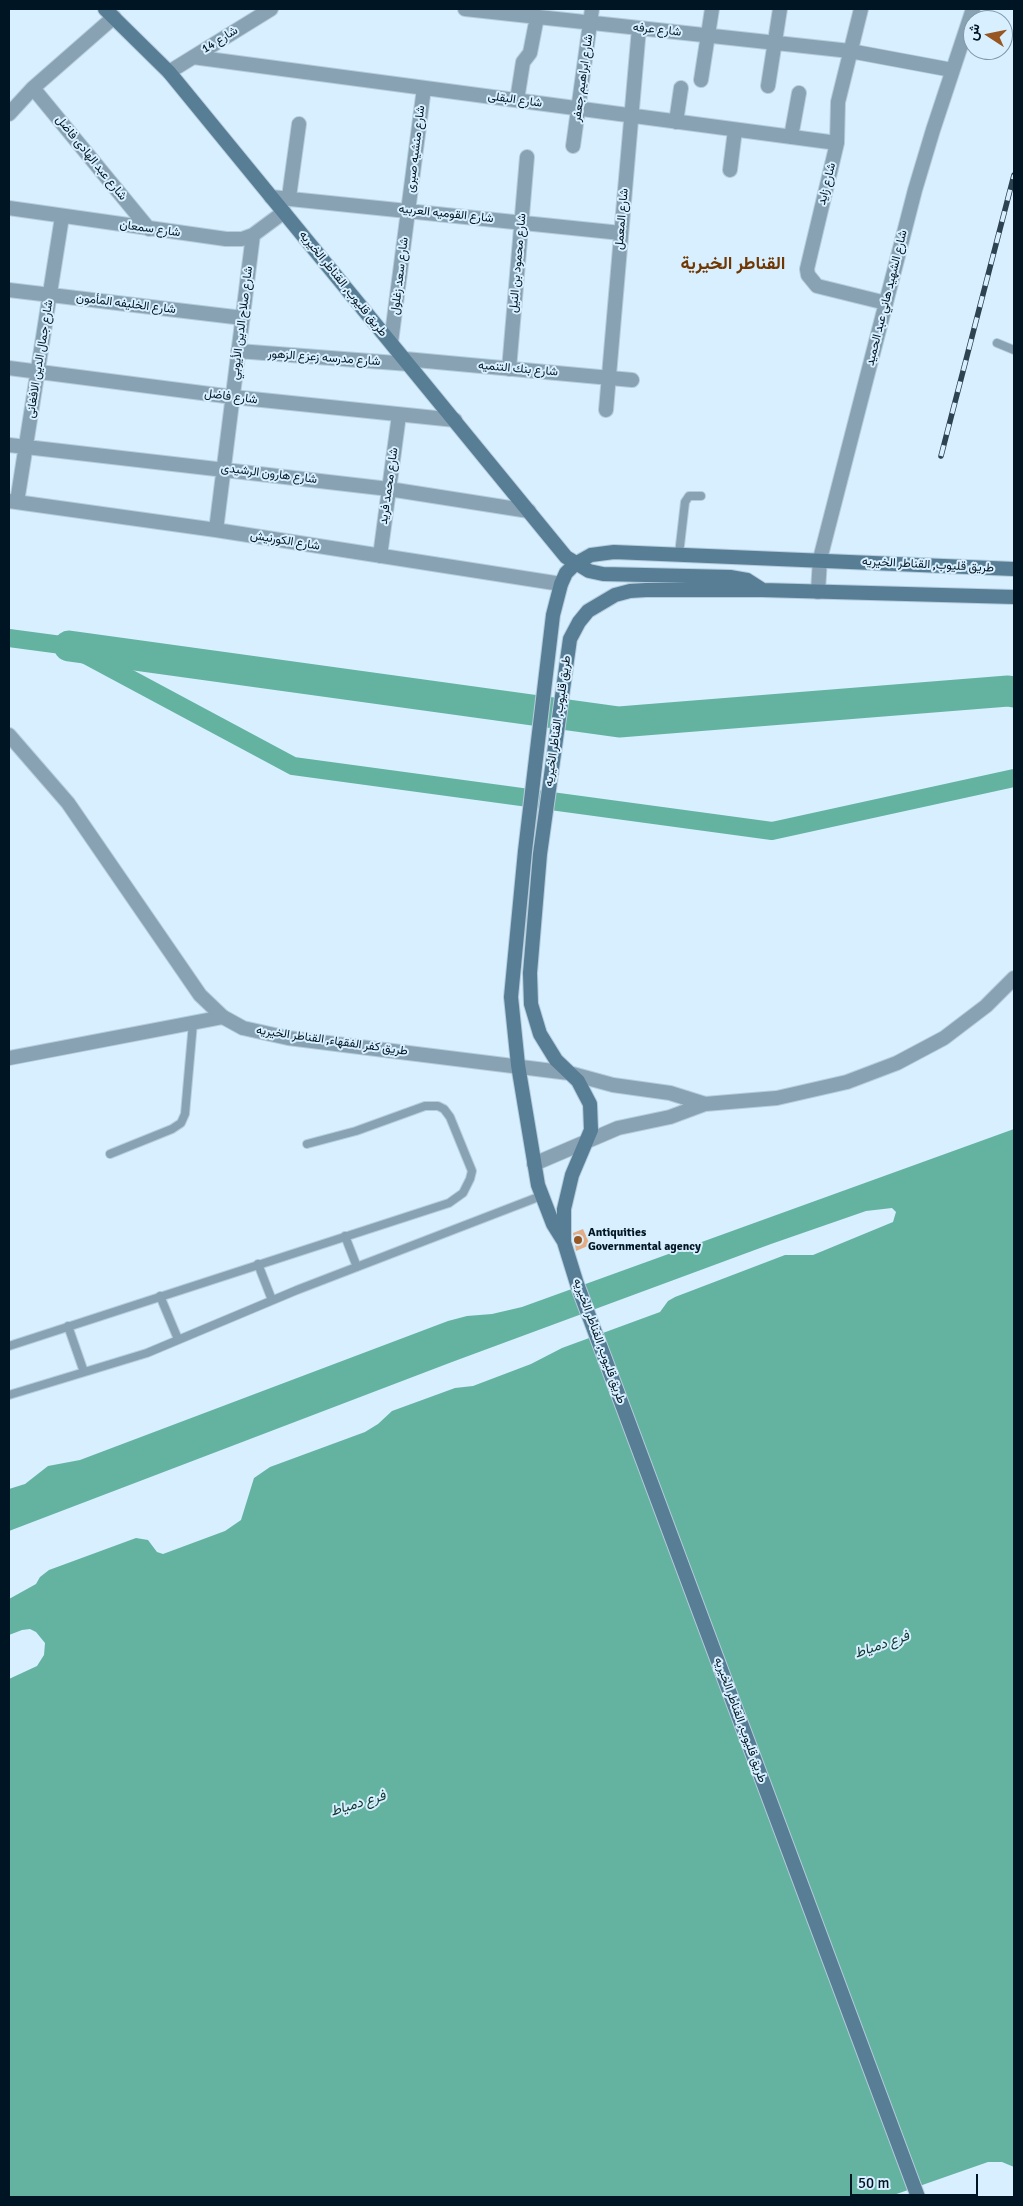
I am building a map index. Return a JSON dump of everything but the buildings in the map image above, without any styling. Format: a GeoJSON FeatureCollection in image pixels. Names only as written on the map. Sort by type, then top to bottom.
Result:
{"type":"FeatureCollection","features":[{"type":"Feature","properties":{"kind":"main road","name":"طريق قليوب, القناطر الخيريه"},"geometry":{"type":"LineString","coordinates":[[109,13],[169,72],[566,557],[575,564]]}},
{"type":"Feature","properties":{"kind":"main road","name":"طريق قليوب, القناطر الخيريه"},"geometry":{"type":"LineString","coordinates":[[918,2197],[577,1284],[564,1242],[541,1196],[518,1065],[513,1026],[512,983],[525,851],[553,615],[561,584],[566,573],[575,564],[591,555],[603,552],[820,559],[1014,569]]}},
{"type":"Feature","properties":{"kind":"main road"},"geometry":{"type":"LineString","coordinates":[[575,564],[589,571],[603,574],[739,578],[755,584],[762,590]]}},
{"type":"Feature","properties":{"kind":"main road","name":"طريق قليوب, القناطر الخيريه"},"geometry":{"type":"LineString","coordinates":[[564,1242],[563,1226],[567,1192],[586,1142],[591,1123],[590,1104],[578,1081],[568,1073],[547,1048],[531,1004],[530,973],[540,854],[570,639],[579,622],[588,611],[615,595],[630,591],[762,590],[1014,597]]}},
{"type":"Feature","properties":{"kind":"street","name":"شارع 14"},"geometry":{"type":"LineString","coordinates":[[169,72],[271,9]]}},
{"type":"Feature","properties":{"kind":"street","name":"شارع عرفه"},"geometry":{"type":"LineString","coordinates":[[471,9],[591,16],[639,28],[850,51],[952,70]]}},
{"type":"Feature","properties":{"kind":"street"},"geometry":{"type":"LineString","coordinates":[[701,80],[712,9]]}},
{"type":"Feature","properties":{"kind":"street"},"geometry":{"type":"LineString","coordinates":[[768,86],[780,9]]}},
{"type":"Feature","properties":{"kind":"street","name":"شارع زايد"},"geometry":{"type":"LineString","coordinates":[[861,9],[838,102],[837,144],[808,262],[808,275],[812,282],[823,289],[886,303]]}},
{"type":"Feature","properties":{"kind":"street","name":"شارع الشهيد هاني عبد الحميد"},"geometry":{"type":"LineString","coordinates":[[818,592],[820,559],[915,190],[973,9]]}},
{"type":"Feature","properties":{"kind":"street"},"geometry":{"type":"LineString","coordinates":[[9,114],[109,13]]}},
{"type":"Feature","properties":{"kind":"street"},"geometry":{"type":"LineString","coordinates":[[517,100],[522,62],[530,53],[543,14]]}},
{"type":"Feature","properties":{"kind":"street","name":"شارع ابراهيم جعفر"},"geometry":{"type":"LineString","coordinates":[[573,146],[591,16]]}},
{"type":"Feature","properties":{"kind":"street","name":"شارع المعمل"},"geometry":{"type":"LineString","coordinates":[[606,410],[639,28]]}},
{"type":"Feature","properties":{"kind":"street","name":"شارع البقلى"},"geometry":{"type":"LineString","coordinates":[[193,57],[837,144]]}},
{"type":"Feature","properties":{"kind":"street","name":"شارع عبد الهادى فاضل"},"geometry":{"type":"LineString","coordinates":[[33,88],[149,229]]}},
{"type":"Feature","properties":{"kind":"street","name":"شارع منشيه صبرى"},"geometry":{"type":"LineString","coordinates":[[408,210],[424,88]]}},
{"type":"Feature","properties":{"kind":"street"},"geometry":{"type":"LineString","coordinates":[[676,122],[681,88]]}},
{"type":"Feature","properties":{"kind":"street"},"geometry":{"type":"LineString","coordinates":[[791,137],[799,94]]}},
{"type":"Feature","properties":{"kind":"street"},"geometry":{"type":"LineString","coordinates":[[289,197],[299,124]]}},
{"type":"Feature","properties":{"kind":"street"},"geometry":{"type":"LineString","coordinates":[[730,170],[735,130]]}},
{"type":"Feature","properties":{"kind":"street","name":"شارع محمود بن النيل"},"geometry":{"type":"LineString","coordinates":[[509,369],[527,157]]}},
{"type":"Feature","properties":{"kind":"street","name":"شارع القوميه العربيه"},"geometry":{"type":"LineString","coordinates":[[271,196],[621,233]]}},
{"type":"Feature","properties":{"kind":"street","name":"شارع سمعان"},"geometry":{"type":"LineString","coordinates":[[9,208],[226,239],[242,239],[253,235],[284,212]]}},
{"type":"Feature","properties":{"kind":"street","name":"شارع سعد زغلول"},"geometry":{"type":"LineString","coordinates":[[391,342],[408,210]]}},
{"type":"Feature","properties":{"kind":"street","name":"شارع جمال الدين الافغانى"},"geometry":{"type":"LineString","coordinates":[[13,501],[26,447],[62,217]]}},
{"type":"Feature","properties":{"kind":"street","name":"شارع صلاح الدين الأيوبي"},"geometry":{"type":"LineString","coordinates":[[216,530],[253,235]]}},
{"type":"Feature","properties":{"kind":"street","name":"شارع الخليفه المأمون"},"geometry":{"type":"LineString","coordinates":[[9,290],[243,318]]}},
{"type":"Feature","properties":{"kind":"street","name":"شارع مدرسه زعزع الزهور"},"geometry":{"type":"LineString","coordinates":[[238,351],[407,361]]}},
{"type":"Feature","properties":{"kind":"street","name":"شارع بنك التنميه"},"geometry":{"type":"LineString","coordinates":[[407,361],[632,380]]}},
{"type":"Feature","properties":{"kind":"street","name":"شارع فاضل"},"geometry":{"type":"LineString","coordinates":[[9,368],[233,397],[455,420]]}},
{"type":"Feature","properties":{"kind":"street","name":"شارع محمد فريد"},"geometry":{"type":"LineString","coordinates":[[380,556],[398,415]]}},
{"type":"Feature","properties":{"kind":"street","name":"شارع هارون الرشيدى"},"geometry":{"type":"LineString","coordinates":[[9,445],[389,489],[529,511]]}},
{"type":"Feature","properties":{"kind":"street","name":"شارع الكورنيش"},"geometry":{"type":"LineString","coordinates":[[13,501],[216,530],[561,584]]}},
{"type":"Feature","properties":{"kind":"street","name":"طريق كفر الفقهاء, القناطر الخيريه"},"geometry":{"type":"LineString","coordinates":[[9,735],[68,803],[200,995],[224,1017],[243,1028],[265,1034],[518,1065],[568,1073],[613,1085],[670,1093],[704,1104]]}},
{"type":"Feature","properties":{"kind":"street","name":"طريق كفر الفقهاء, القناطر الخيريه"},"geometry":{"type":"LineString","coordinates":[[534,1164],[618,1128],[670,1117],[704,1104],[777,1098],[847,1082],[897,1064],[944,1038],[986,1006],[1014,978]]}},
{"type":"Feature","properties":{"kind":"street"},"geometry":{"type":"LineString","coordinates":[[9,1058],[224,1017]]}},
{"type":"Feature","properties":{"kind":"lane"},"geometry":{"type":"LineString","coordinates":[[997,343],[1014,350]]}},
{"type":"Feature","properties":{"kind":"lane"},"geometry":{"type":"LineString","coordinates":[[680,554],[685,502],[689,496],[701,496]]}},
{"type":"Feature","properties":{"kind":"lane"},"geometry":{"type":"LineString","coordinates":[[110,1154],[172,1129],[181,1123],[185,1114],[193,1023]]}},
{"type":"Feature","properties":{"kind":"lane"},"geometry":{"type":"LineString","coordinates":[[9,1346],[457,1198],[463,1193],[472,1171],[448,1113],[438,1106],[432,1105],[356,1131],[307,1144]]}},
{"type":"Feature","properties":{"kind":"lane"},"geometry":{"type":"LineString","coordinates":[[9,1395],[147,1352],[272,1300],[541,1196]]}},
{"type":"Feature","properties":{"kind":"lane"},"geometry":{"type":"LineString","coordinates":[[345,1236],[356,1267]]}},
{"type":"Feature","properties":{"kind":"lane"},"geometry":{"type":"LineString","coordinates":[[258,1264],[272,1300]]}},
{"type":"Feature","properties":{"kind":"lane"},"geometry":{"type":"LineString","coordinates":[[160,1296],[178,1339]]}},
{"type":"Feature","properties":{"kind":"lane"},"geometry":{"type":"LineString","coordinates":[[68,1326],[84,1372]]}},
{"type":"Feature","properties":{"kind":"water","name":"فرع دمياط"},"geometry":{"type":"Polygon","coordinates":[[[1014,1129],[1014,2167],[1002,2162],[988,2162],[888,2197],[9,2197],[9,1679],[37,1666],[44,1655],[45,1643],[36,1632],[30,1629],[9,1635],[9,1599],[36,1584],[40,1577],[49,1570],[136,1538],[148,1540],[157,1552],[163,1554],[225,1531],[241,1520],[254,1478],[270,1467],[365,1432],[378,1424],[392,1411],[455,1388],[473,1386],[531,1364],[562,1348],[660,1312],[668,1301],[675,1297],[785,1255],[813,1255],[893,1222],[896,1212],[892,1208],[866,1211],[771,1244],[452,1362],[9,1531],[9,1489],[25,1484],[48,1466],[80,1460],[448,1321],[522,1307],[1014,1129]]]}},
{"type":"Feature","properties":{"kind":"waterway"},"geometry":{"type":"LineString","coordinates":[[9,638],[69,646],[293,766],[772,831],[1014,778]]}},
{"type":"Feature","properties":{"kind":"waterway"},"geometry":{"type":"LineString","coordinates":[[69,646],[619,722],[1014,692]]}},
{"type":"Feature","properties":{"kind":"railway"},"geometry":{"type":"LineString","coordinates":[[941,456],[1014,175]]}},
{"type":"Feature","properties":{"kind":"place","name":"Antiquities Governmental agency"},"geometry":{"type":"Point","coordinates":[578,1240]}},
{"type":"Feature","properties":{"kind":"district","name":"القناطر الخيرية"},"geometry":{"type":"Point","coordinates":[733,264]}}]}
